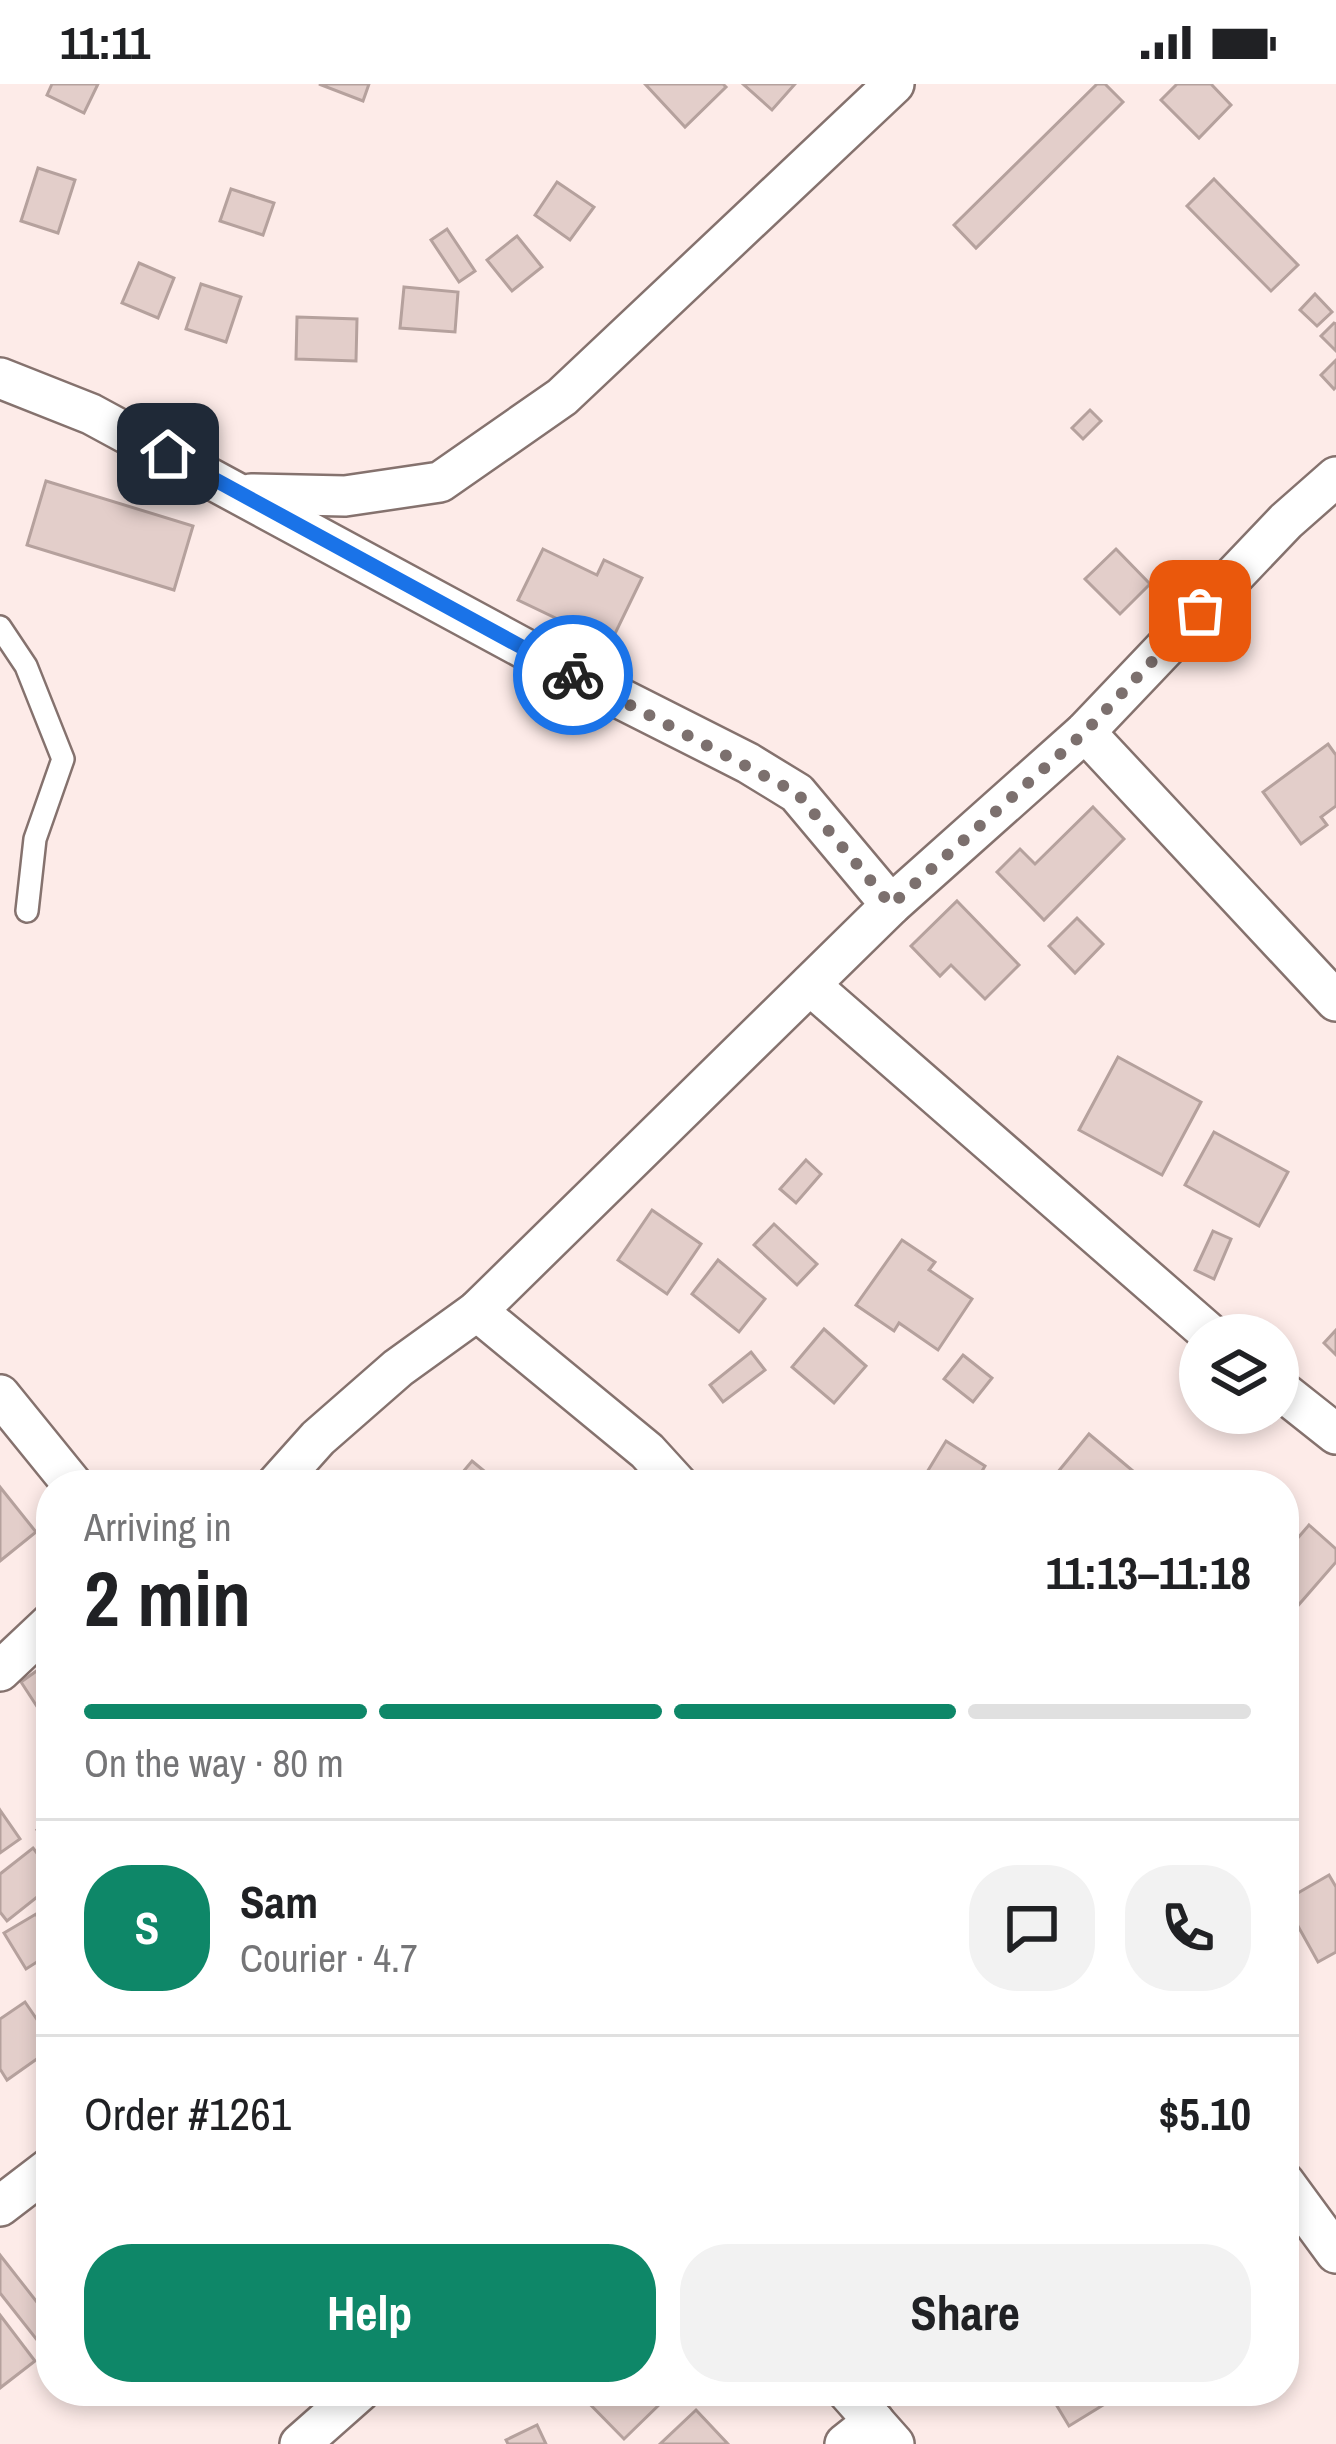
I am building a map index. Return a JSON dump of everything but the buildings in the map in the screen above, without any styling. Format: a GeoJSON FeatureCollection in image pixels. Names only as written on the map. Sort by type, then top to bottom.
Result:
{"type":"FeatureCollection","features":[{"type":"Feature","properties":{"kind":"street"},"geometry":{"type":"LineString","coordinates":[[246,494],[345,496],[440,482],[562,397],[894,84]]}},
{"type":"Feature","properties":{"kind":"street"},"geometry":{"type":"LineString","coordinates":[[0,378],[91,414],[246,494],[797,793],[891,905]]}},
{"type":"Feature","properties":{"kind":"street"},"geometry":{"type":"LineString","coordinates":[[292,1470],[398,1368],[476,1311],[891,905],[1085,732],[1286,521],[1336,477]]}},
{"type":"Feature","properties":{"kind":"street"},"geometry":{"type":"LineString","coordinates":[[1085,732],[1336,1001]]}},
{"type":"Feature","properties":{"kind":"street"},"geometry":{"type":"LineString","coordinates":[[810,985],[1187,1314]]}},
{"type":"Feature","properties":{"kind":"street"},"geometry":{"type":"LineString","coordinates":[[476,1311],[664,1470]]}},
{"type":"Feature","properties":{"kind":"street"},"geometry":{"type":"LineString","coordinates":[[0,1395],[61,1470]]}},
{"type":"Feature","properties":{"kind":"street"},"geometry":{"type":"LineString","coordinates":[[1299,1405],[1336,1435]]}},
{"type":"Feature","properties":{"kind":"street"},"geometry":{"type":"LineString","coordinates":[[0,1671],[36,1638]]}},
{"type":"Feature","properties":{"kind":"street"},"geometry":{"type":"LineString","coordinates":[[0,2206],[36,2179]]}},
{"type":"Feature","properties":{"kind":"street"},"geometry":{"type":"LineString","coordinates":[[1299,2203],[1336,2254]]}},
{"type":"Feature","properties":{"kind":"street"},"geometry":{"type":"LineString","coordinates":[[300,2444],[343,2406]]}},
{"type":"Feature","properties":{"kind":"lane"},"geometry":{"type":"LineString","coordinates":[[0,627],[26,666],[63,759],[35,839],[27,910]]}},
{"type":"Feature","properties":{"kind":"way so far"},"geometry":{"type":"LineString","coordinates":[[573,675],[748,763],[797,793],[891,905],[1085,732],[1200,611]]}},
{"type":"Feature","properties":{"kind":"route"},"geometry":{"type":"LineString","coordinates":[[168,454],[573,675]]}}]}
